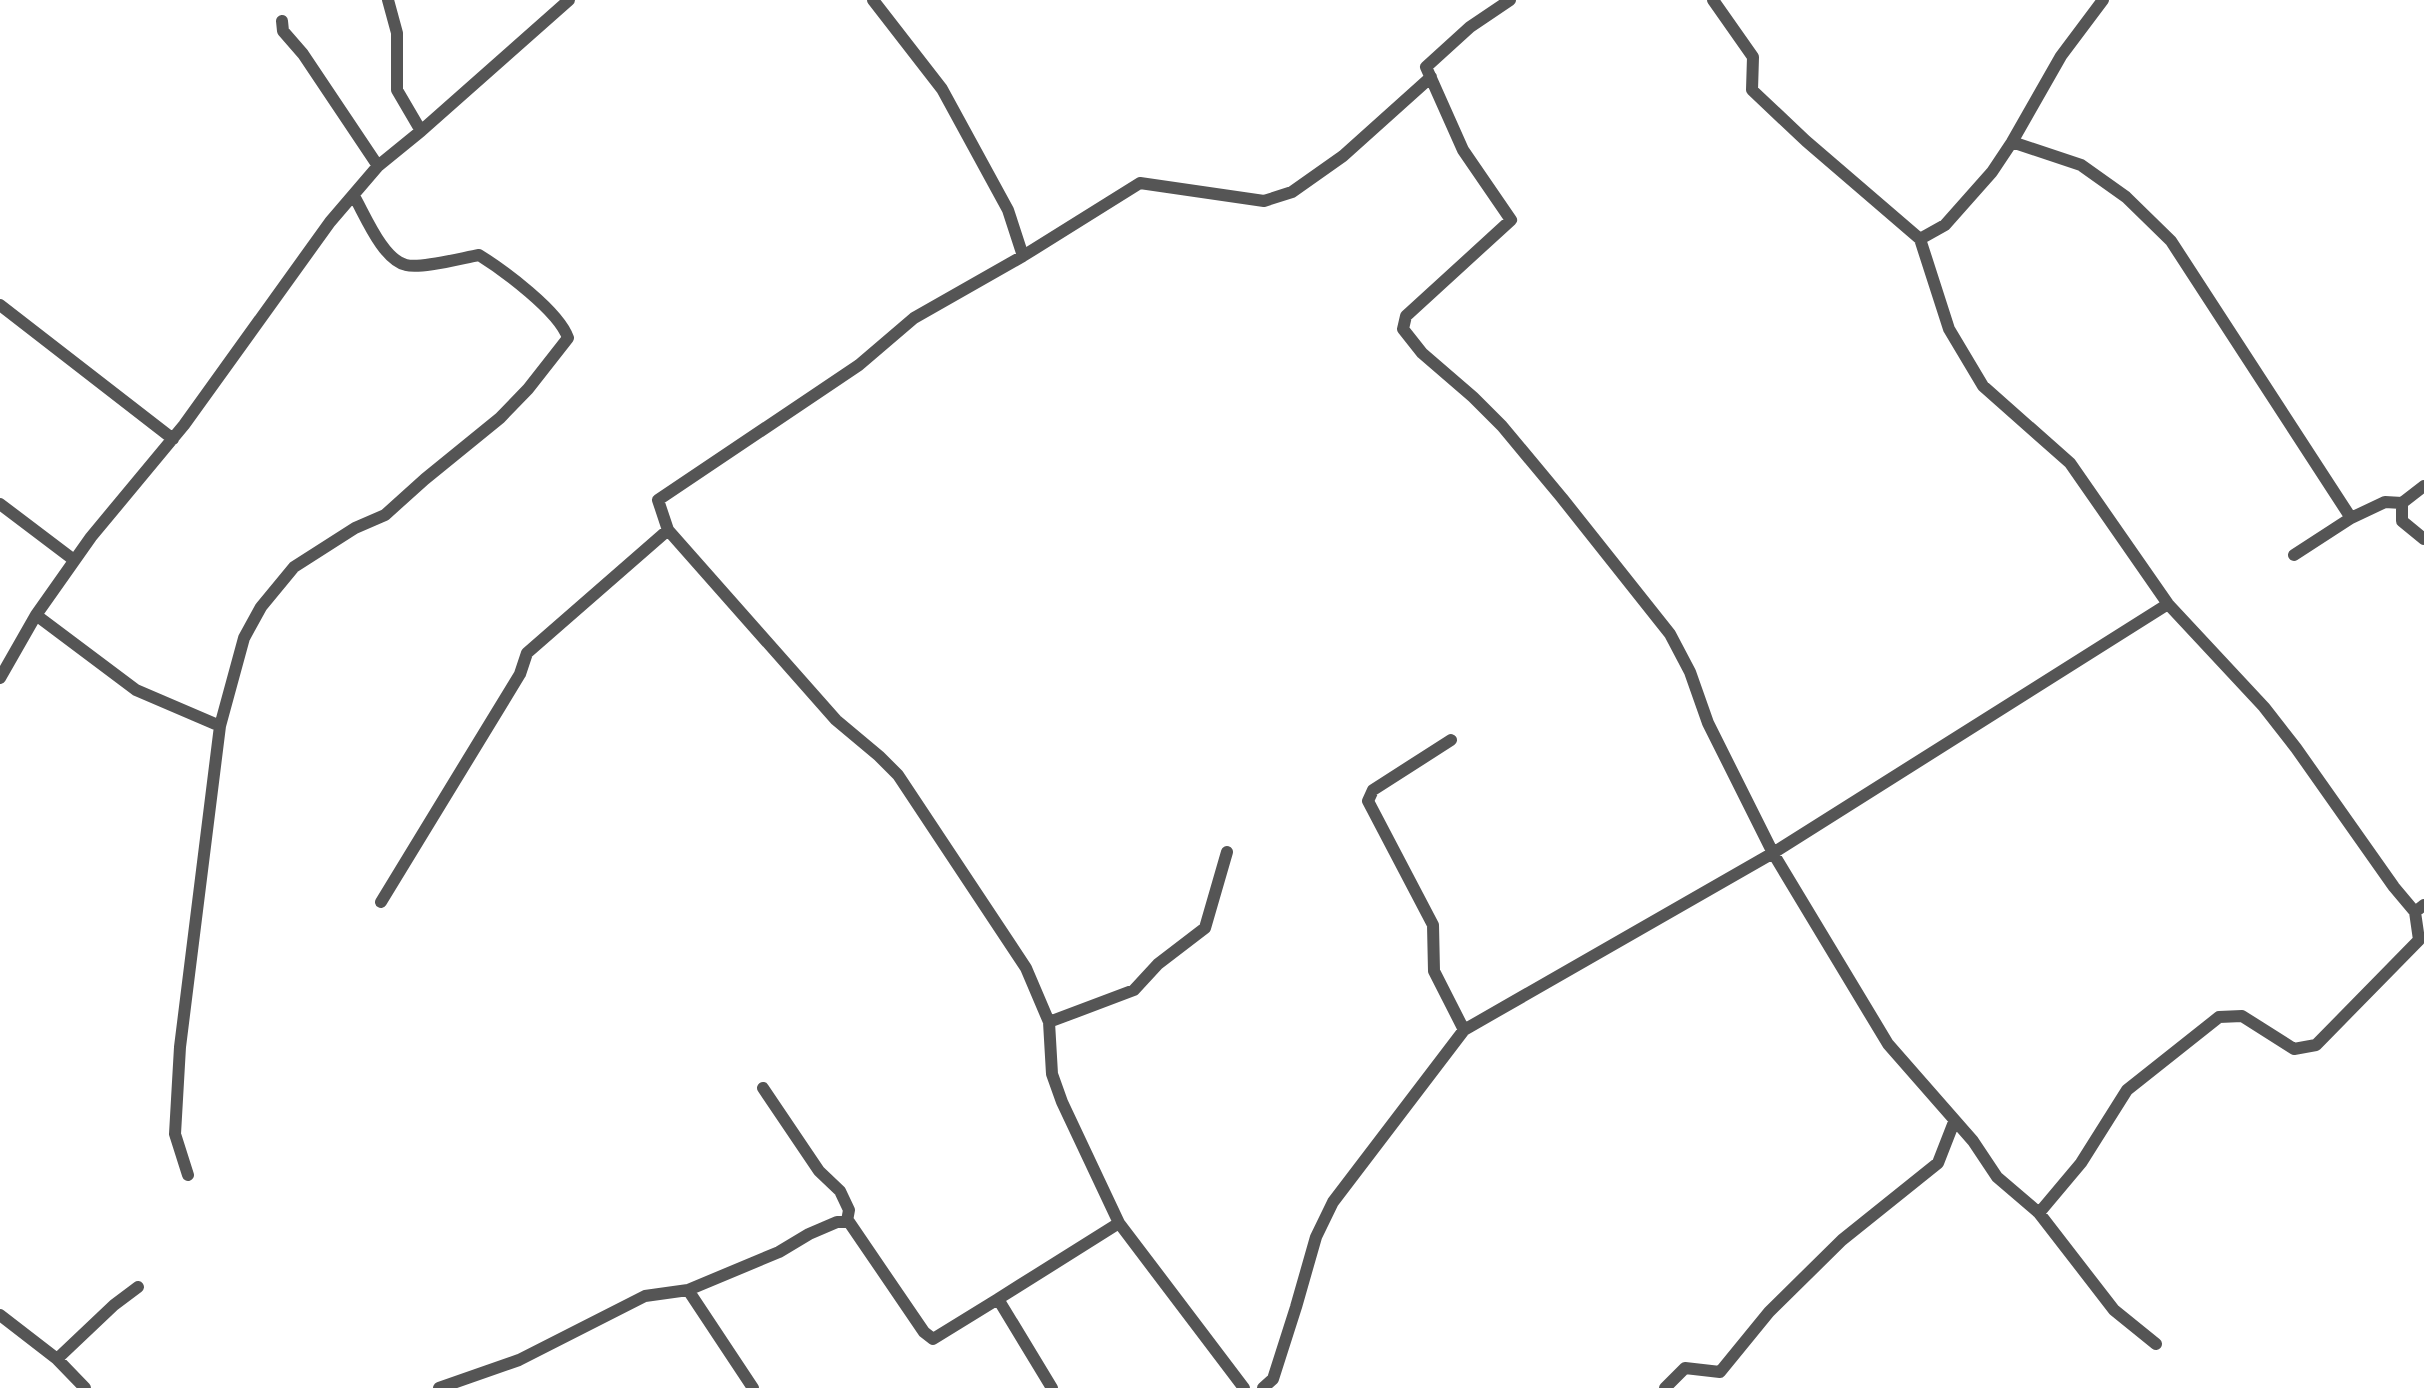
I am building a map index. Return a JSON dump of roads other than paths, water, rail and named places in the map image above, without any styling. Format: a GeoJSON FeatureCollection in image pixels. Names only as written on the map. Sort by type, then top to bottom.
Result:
{"type":"FeatureCollection","features":[{"type":"Feature","properties":{"kind":"street"},"geometry":{"type":"LineString","coordinates":[[388,0],[397,33],[397,90],[421,131]]}},
{"type":"Feature","properties":{"kind":"street"},"geometry":{"type":"LineString","coordinates":[[0,678],[36,615],[74,560],[172,439],[330,222],[378,166],[421,131],[569,0]]}},
{"type":"Feature","properties":{"kind":"street"},"geometry":{"type":"LineString","coordinates":[[873,0],[942,88],[1008,210],[1023,256]]}},
{"type":"Feature","properties":{"kind":"street"},"geometry":{"type":"LineString","coordinates":[[1510,0],[1470,28],[1426,67],[1463,150],[1510,220],[1406,316],[1403,329],[1422,353],[1473,397],[1502,426],[1670,634],[1690,672],[1708,723],[1773,853],[1888,1044],[1954,1122],[1973,1141],[1997,1176],[2039,1213],[2114,1310],[2156,1344]]}},
{"type":"Feature","properties":{"kind":"street"},"geometry":{"type":"LineString","coordinates":[[1712,0],[1753,57],[1752,90],[1806,141],[1920,238],[1949,329],[1983,386],[2070,463],[2168,604],[2264,706],[2296,748],[2394,888],[2419,909],[2419,940],[2316,1046],[2294,1049],[2242,1016],[2219,1017],[2127,1090],[2081,1163],[2039,1213]]}},
{"type":"Feature","properties":{"kind":"street"},"geometry":{"type":"LineString","coordinates":[[1920,238],[1945,225],[1992,172],[2012,142],[2062,56],[2103,0]]}},
{"type":"Feature","properties":{"kind":"street"},"geometry":{"type":"LineString","coordinates":[[282,21],[283,31],[303,54],[378,166]]}},
{"type":"Feature","properties":{"kind":"street"},"geometry":{"type":"LineString","coordinates":[[1244,1388],[1119,1223],[1062,1102],[1052,1074],[1049,1022],[1026,968],[898,775],[880,756],[836,720],[668,530],[658,500],[859,365],[914,318],[1023,256],[1140,183],[1264,201],[1292,192],[1343,156],[1431,77]]}},
{"type":"Feature","properties":{"kind":"street"},"geometry":{"type":"LineString","coordinates":[[2012,142],[2081,165],[2126,196],[2171,241],[2351,518]]}},
{"type":"Feature","properties":{"kind":"street"},"geometry":{"type":"LineString","coordinates":[[188,1175],[175,1134],[177,1068],[220,726],[244,638],[261,607],[294,567],[355,528],[385,515],[425,479],[500,418],[528,389],[568,338],[565,330],[543,304],[496,266],[479,255],[427,264],[405,265],[385,251],[354,196]]}},
{"type":"Feature","properties":{"kind":"street"},"geometry":{"type":"LineString","coordinates":[[0,305],[172,439]]}},
{"type":"Feature","properties":{"kind":"street"},"geometry":{"type":"LineString","coordinates":[[2294,555],[2351,518],[2385,502],[2402,503],[2424,486]]}},
{"type":"Feature","properties":{"kind":"street"},"geometry":{"type":"LineString","coordinates":[[2402,503],[2402,522],[2424,539]]}},
{"type":"Feature","properties":{"kind":"street"},"geometry":{"type":"LineString","coordinates":[[0,504],[74,560]]}},
{"type":"Feature","properties":{"kind":"street"},"geometry":{"type":"LineString","coordinates":[[381,902],[520,674],[527,653],[668,530]]}},
{"type":"Feature","properties":{"kind":"street"},"geometry":{"type":"LineString","coordinates":[[1263,1388],[1273,1379],[1316,1237],[1333,1202],[1464,1030],[1773,853],[2168,604]]}},
{"type":"Feature","properties":{"kind":"street"},"geometry":{"type":"LineString","coordinates":[[36,615],[136,690],[220,726]]}},
{"type":"Feature","properties":{"kind":"street"},"geometry":{"type":"LineString","coordinates":[[1451,740],[1373,790],[1368,801],[1433,925],[1434,971],[1464,1030]]}},
{"type":"Feature","properties":{"kind":"street"},"geometry":{"type":"LineString","coordinates":[[1049,1022],[1134,990],[1158,964],[1205,928],[1227,852]]}},
{"type":"Feature","properties":{"kind":"street"},"geometry":{"type":"LineString","coordinates":[[763,1088],[819,1171],[840,1191],[849,1210],[846,1221],[924,1332],[933,1339],[1119,1223]]}},
{"type":"Feature","properties":{"kind":"street"},"geometry":{"type":"LineString","coordinates":[[1665,1388],[1685,1368],[1720,1372],[1769,1312],[1842,1240],[1938,1163],[1954,1122]]}},
{"type":"Feature","properties":{"kind":"street"},"geometry":{"type":"LineString","coordinates":[[439,1388],[519,1360],[645,1296],[688,1290],[779,1252],[810,1234],[837,1222],[848,1222]]}},
{"type":"Feature","properties":{"kind":"street"},"geometry":{"type":"LineString","coordinates":[[57,1358],[114,1305],[138,1288]]}},
{"type":"Feature","properties":{"kind":"street"},"geometry":{"type":"LineString","coordinates":[[688,1290],[753,1388]]}},
{"type":"Feature","properties":{"kind":"street"},"geometry":{"type":"LineString","coordinates":[[998,1299],[1052,1388]]}},
{"type":"Feature","properties":{"kind":"street"},"geometry":{"type":"LineString","coordinates":[[0,1315],[57,1358],[85,1388]]}}]}
